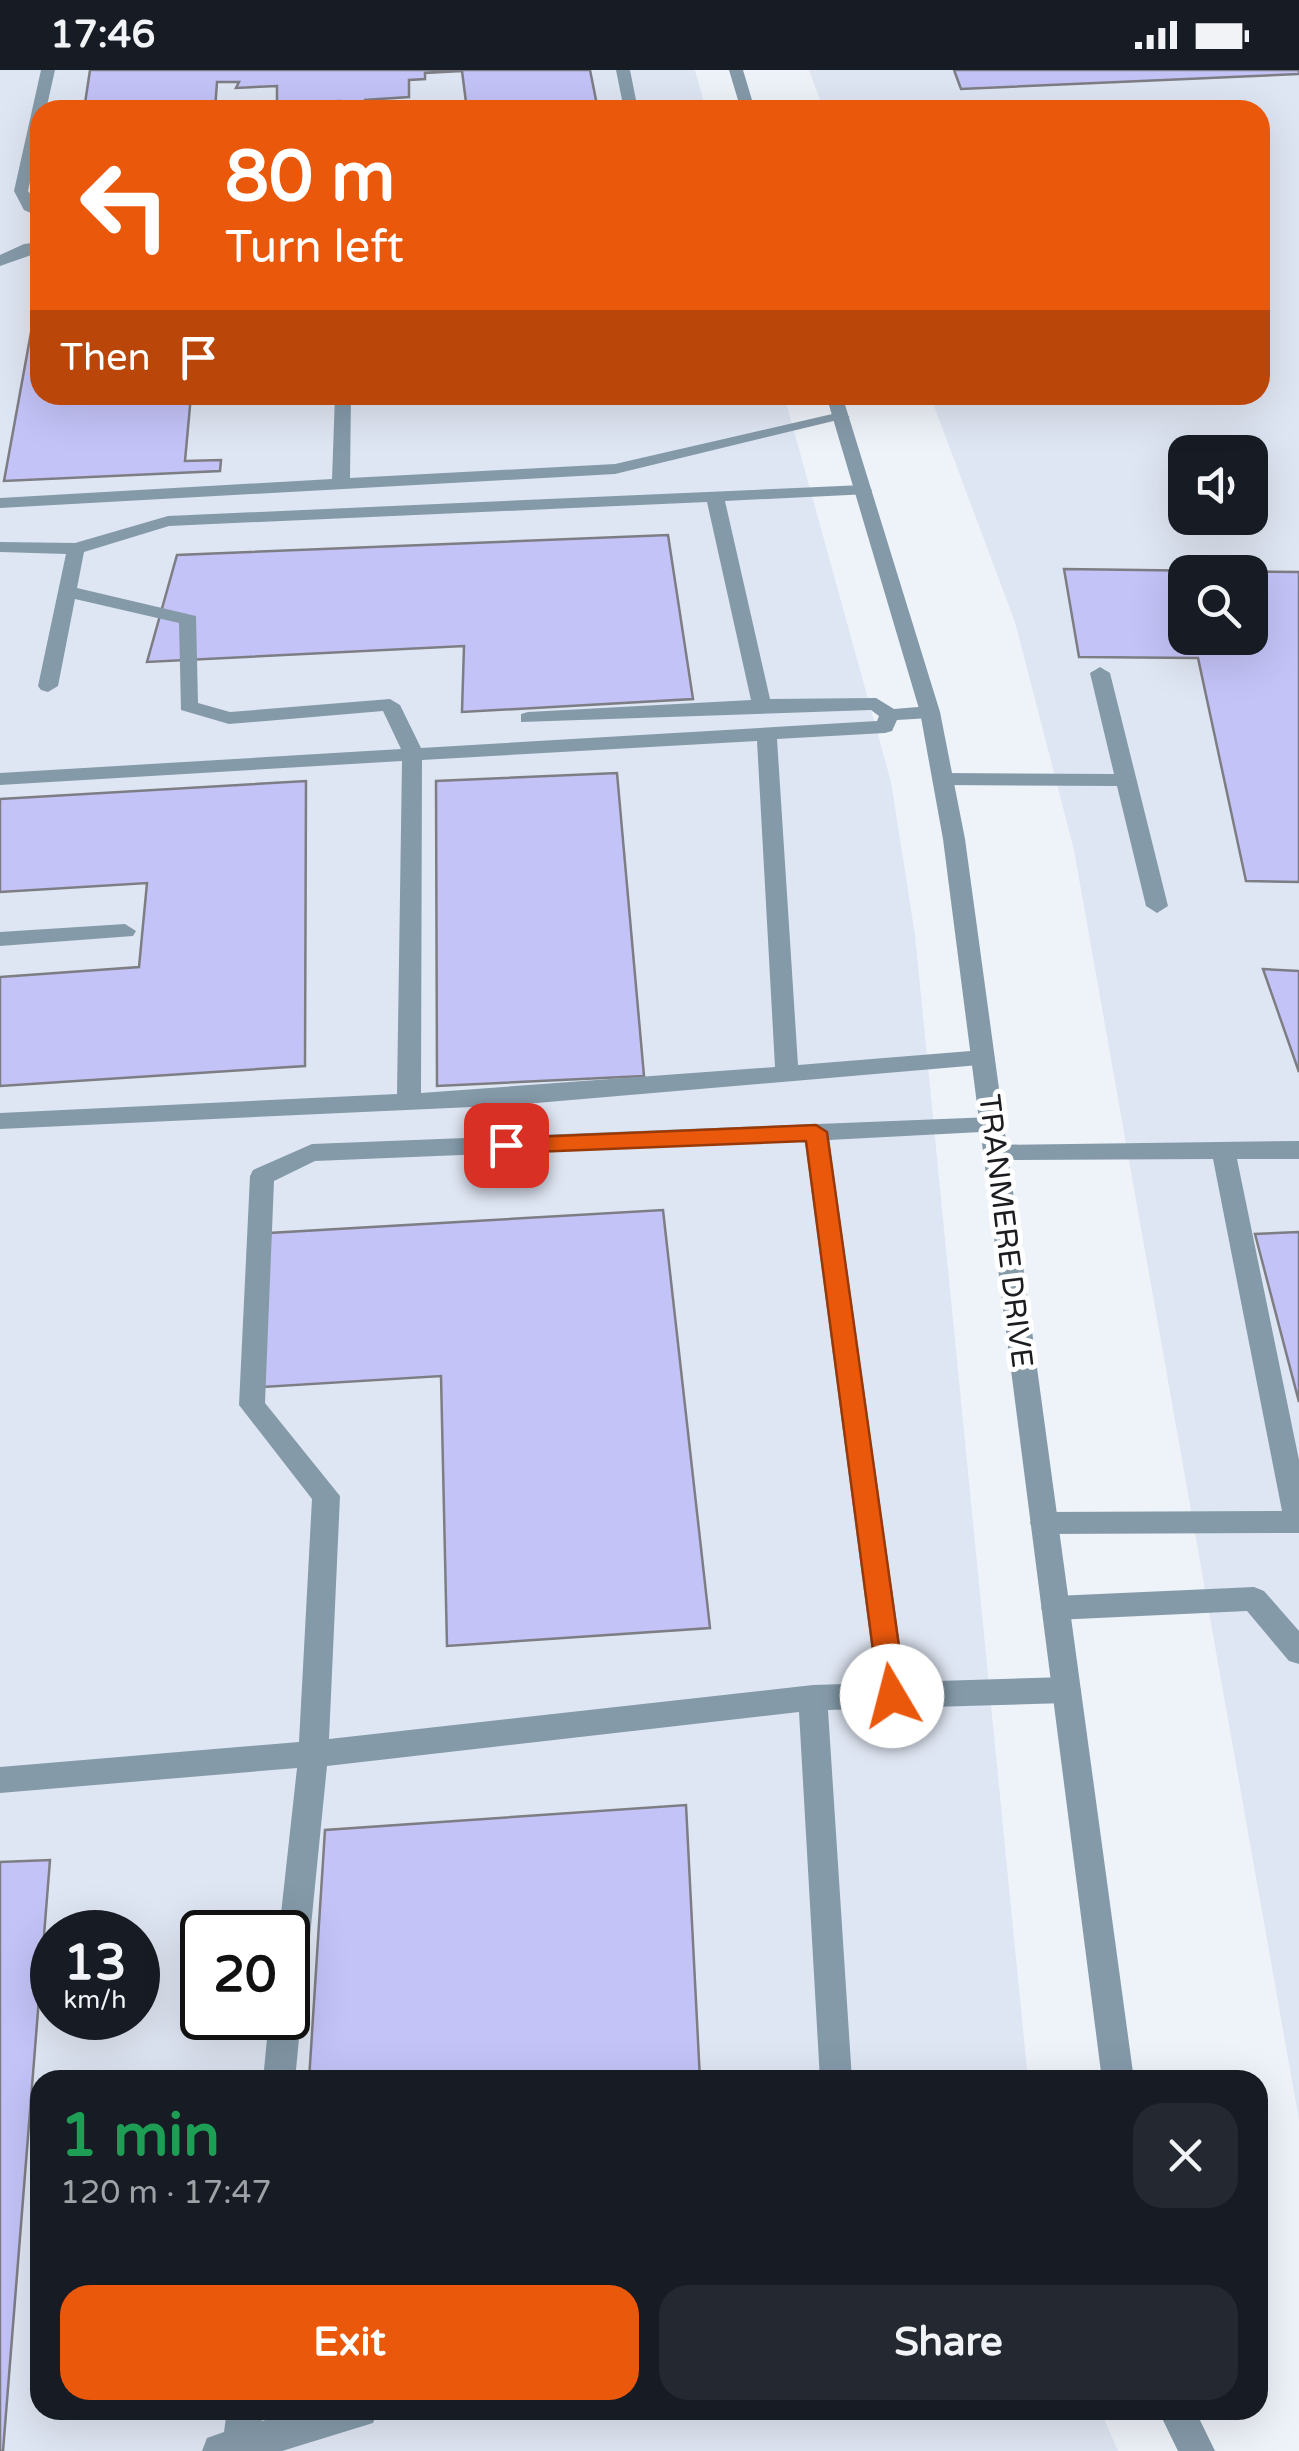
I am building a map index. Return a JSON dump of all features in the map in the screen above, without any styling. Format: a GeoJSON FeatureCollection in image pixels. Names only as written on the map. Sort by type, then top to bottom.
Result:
{"type":"FeatureCollection","features":[{"type":"Feature","properties":{"kind":"street"},"geometry":{"type":"LineString","coordinates":[[41,100],[48,70]]}},
{"type":"Feature","properties":{"kind":"street"},"geometry":{"type":"LineString","coordinates":[[624,70],[629,100]]}},
{"type":"Feature","properties":{"kind":"street"},"geometry":{"type":"LineString","coordinates":[[736,70],[745,100]]}},
{"type":"Feature","properties":{"kind":"street"},"geometry":{"type":"LineString","coordinates":[[30,151],[21,191],[30,207]]}},
{"type":"Feature","properties":{"kind":"street"},"geometry":{"type":"LineString","coordinates":[[0,261],[30,248]]}},
{"type":"Feature","properties":{"kind":"street"},"geometry":{"type":"LineString","coordinates":[[341,484],[344,405]]}},
{"type":"Feature","properties":{"kind":"street"},"geometry":{"type":"LineString","coordinates":[[0,502],[615,469],[837,406]]}},
{"type":"Feature","properties":{"kind":"street","name":"TRANMERE DRIVE"},"geometry":{"type":"LineString","coordinates":[[837,406],[930,712],[954,839],[1117,2070]]}},
{"type":"Feature","properties":{"kind":"street"},"geometry":{"type":"LineString","coordinates":[[0,547],[76,549],[168,521],[862,490]]}},
{"type":"Feature","properties":{"kind":"street"},"geometry":{"type":"LineString","coordinates":[[715,497],[762,705]]}},
{"type":"Feature","properties":{"kind":"street"},"geometry":{"type":"LineString","coordinates":[[48,686],[76,549]]}},
{"type":"Feature","properties":{"kind":"street"},"geometry":{"type":"LineString","coordinates":[[68,591],[190,620],[188,706],[229,718],[390,704],[412,756],[409,1102]]}},
{"type":"Feature","properties":{"kind":"street"},"geometry":{"type":"LineString","coordinates":[[1100,674],[1156,906]]}},
{"type":"Feature","properties":{"kind":"street"},"geometry":{"type":"LineString","coordinates":[[528,718],[762,705],[876,704],[889,715],[930,712]]}},
{"type":"Feature","properties":{"kind":"street"},"geometry":{"type":"LineString","coordinates":[[0,779],[885,727],[889,715]]}},
{"type":"Feature","properties":{"kind":"street"},"geometry":{"type":"LineString","coordinates":[[767,733],[787,1074]]}},
{"type":"Feature","properties":{"kind":"street"},"geometry":{"type":"LineString","coordinates":[[942,778],[1126,780]]}},
{"type":"Feature","properties":{"kind":"street"},"geometry":{"type":"LineString","coordinates":[[0,939],[125,931]]}},
{"type":"Feature","properties":{"kind":"street"},"geometry":{"type":"LineString","coordinates":[[0,1122],[409,1102],[983,1058]]}},
{"type":"Feature","properties":{"kind":"street"},"geometry":{"type":"LineString","coordinates":[[816,1132],[892,1696]]}},
{"type":"Feature","properties":{"kind":"street"},"geometry":{"type":"LineString","coordinates":[[297,1910],[312,1754],[326,1496],[252,1404],[262,1176],[312,1153],[816,1132],[1299,1150]]}},
{"type":"Feature","properties":{"kind":"street"},"geometry":{"type":"LineString","coordinates":[[1044,1524],[1299,1522],[1223,1150]]}},
{"type":"Feature","properties":{"kind":"street"},"geometry":{"type":"LineString","coordinates":[[1056,1608],[1254,1599],[1299,1652]]}},
{"type":"Feature","properties":{"kind":"street"},"geometry":{"type":"LineString","coordinates":[[0,1780],[312,1754],[812,1698],[1066,1690]]}},
{"type":"Feature","properties":{"kind":"street"},"geometry":{"type":"LineString","coordinates":[[812,1698],[835,2070]]}},
{"type":"Feature","properties":{"kind":"street"},"geometry":{"type":"LineString","coordinates":[[280,2070],[283,2040]]}},
{"type":"Feature","properties":{"kind":"street"},"geometry":{"type":"LineString","coordinates":[[235,2435],[310,2420]]}},
{"type":"Feature","properties":{"kind":"street"},"geometry":{"type":"LineString","coordinates":[[1181,2420],[1197,2451]]}},
{"type":"Feature","properties":{"kind":"shaded area"},"geometry":{"type":"Polygon","coordinates":[[[0,70],[695,70],[703,100],[30,100],[30,405],[787,405],[891,782],[915,935],[1027,2070],[30,2070],[30,2420],[1104,2420],[1118,2451],[0,2451],[0,70]]]}},
{"type":"Feature","properties":{"kind":"shaded area"},"geometry":{"type":"Polygon","coordinates":[[[809,70],[1299,70],[1299,2120],[1074,850],[1015,622],[934,405],[1270,405],[1270,100],[820,100],[809,70]]]}},
{"type":"Feature","properties":{"kind":"building"},"geometry":{"type":"Polygon","coordinates":[[[90,70],[590,70],[596,100],[466,100],[462,71],[425,73],[425,79],[409,80],[409,97],[277,100],[277,86],[236,88],[239,82],[217,82],[216,100],[86,100],[90,70]]]}},
{"type":"Feature","properties":{"kind":"building"},"geometry":{"type":"Polygon","coordinates":[[[954,70],[1299,70],[1299,74],[961,89],[954,70]]]}},
{"type":"Feature","properties":{"kind":"building"},"geometry":{"type":"Polygon","coordinates":[[[30,338],[30,405],[190,405],[185,461],[221,460],[220,471],[4,481],[30,338]]]}},
{"type":"Feature","properties":{"kind":"building"},"geometry":{"type":"Polygon","coordinates":[[[668,535],[693,699],[462,712],[464,646],[147,662],[177,555],[668,535]]]}},
{"type":"Feature","properties":{"kind":"building"},"geometry":{"type":"Polygon","coordinates":[[[1064,569],[1168,570],[1168,655],[1268,655],[1268,572],[1299,572],[1299,882],[1246,881],[1198,658],[1079,657],[1064,569]]]}},
{"type":"Feature","properties":{"kind":"building"},"geometry":{"type":"Polygon","coordinates":[[[617,773],[644,1076],[437,1086],[436,781],[617,773]]]}},
{"type":"Feature","properties":{"kind":"building"},"geometry":{"type":"Polygon","coordinates":[[[306,781],[305,1066],[0,1086],[0,977],[139,967],[147,883],[0,892],[0,799],[306,781]]]}},
{"type":"Feature","properties":{"kind":"building"},"geometry":{"type":"Polygon","coordinates":[[[1263,969],[1299,971],[1299,1072],[1263,969]]]}},
{"type":"Feature","properties":{"kind":"building"},"geometry":{"type":"Polygon","coordinates":[[[663,1210],[710,1628],[447,1646],[441,1376],[263,1387],[269,1233],[663,1210]]]}},
{"type":"Feature","properties":{"kind":"building"},"geometry":{"type":"Polygon","coordinates":[[[1299,1232],[1299,1402],[1255,1234],[1299,1232]]]}},
{"type":"Feature","properties":{"kind":"building"},"geometry":{"type":"Polygon","coordinates":[[[686,1805],[699,2070],[310,2070],[325,1830],[686,1805]]]}},
{"type":"Feature","properties":{"kind":"building"},"geometry":{"type":"Polygon","coordinates":[[[50,1860],[46,1910],[30,1910],[30,2040],[36,2040],[33,2070],[30,2070],[30,2111],[0,2451],[0,1862],[50,1860]]]}},
{"type":"Feature","properties":{"kind":"route"},"geometry":{"type":"LineString","coordinates":[[506,1145],[816,1132],[892,1696]]}}]}
